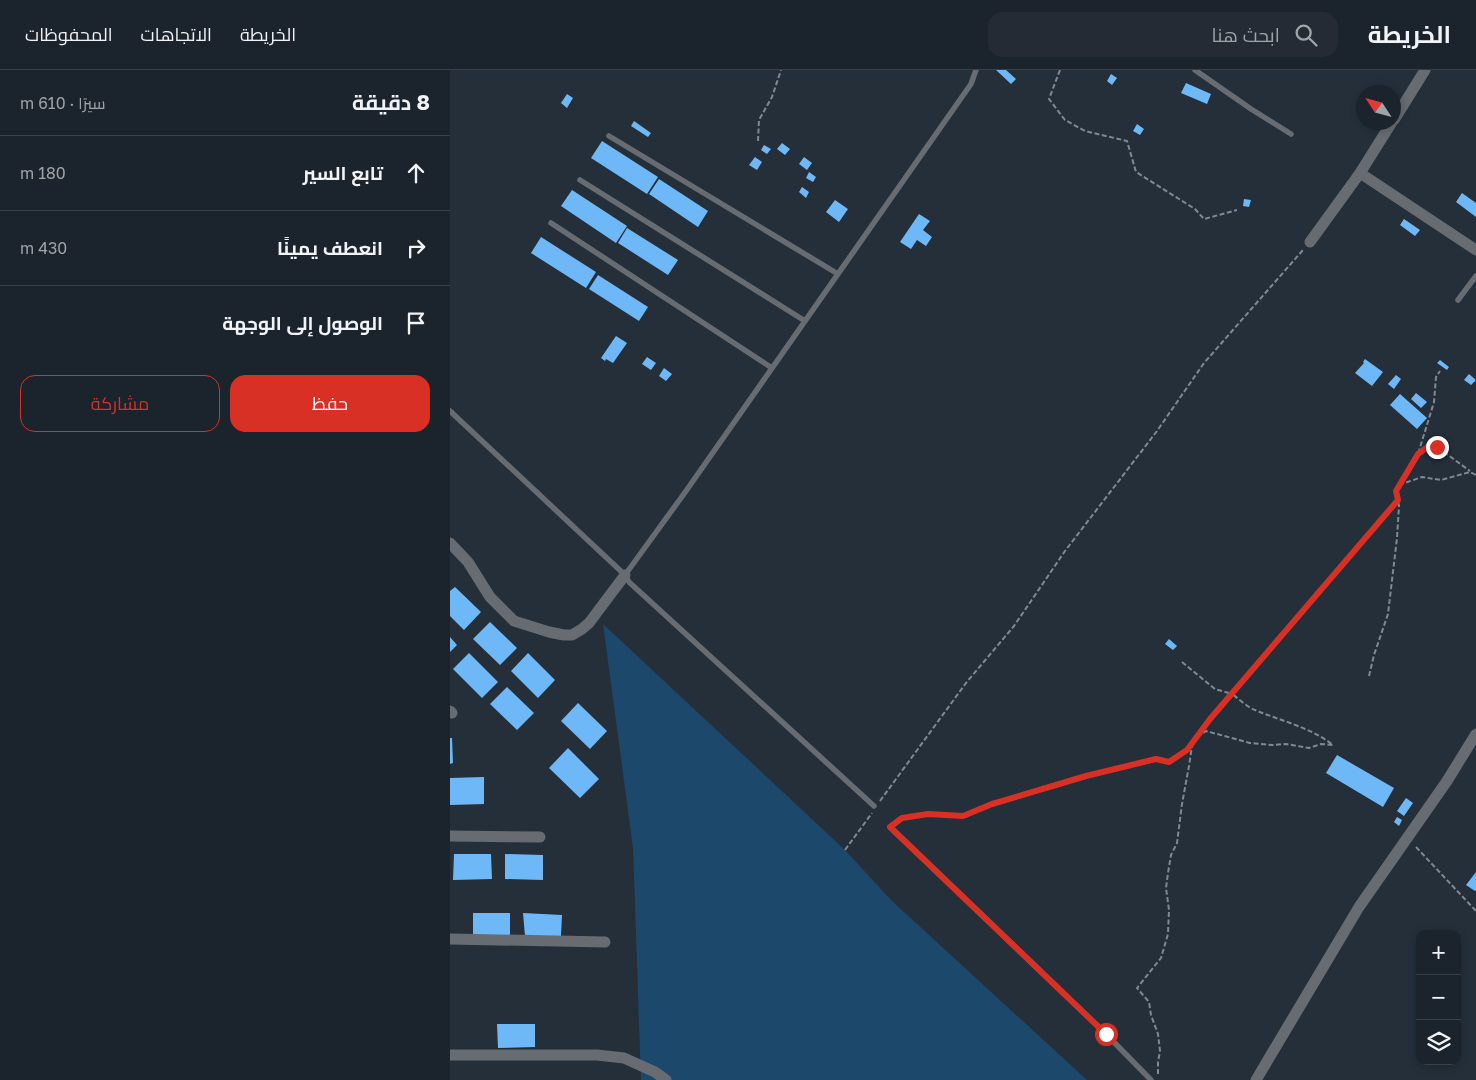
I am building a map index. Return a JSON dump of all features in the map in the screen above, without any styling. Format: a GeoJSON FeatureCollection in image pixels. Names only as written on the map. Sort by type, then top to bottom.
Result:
{"type":"FeatureCollection","features":[{"type":"Feature","properties":{"kind":"street"},"geometry":{"type":"LineString","coordinates":[[1401,108],[1425,70]]}},
{"type":"Feature","properties":{"kind":"street"},"geometry":{"type":"LineString","coordinates":[[1310,242],[1360,173],[1387,130]]}},
{"type":"Feature","properties":{"kind":"street"},"geometry":{"type":"LineString","coordinates":[[1360,173],[1476,250]]}},
{"type":"Feature","properties":{"kind":"street"},"geometry":{"type":"LineString","coordinates":[[450,543],[468,562],[490,597],[514,621],[564,635],[572,635],[582,629],[625,575]]}},
{"type":"Feature","properties":{"kind":"street"},"geometry":{"type":"LineString","coordinates":[[1256,1080],[1358,907],[1447,781],[1476,734]]}},
{"type":"Feature","properties":{"kind":"street"},"geometry":{"type":"LineString","coordinates":[[450,836],[540,837]]}},
{"type":"Feature","properties":{"kind":"street"},"geometry":{"type":"LineString","coordinates":[[450,939],[605,942]]}},
{"type":"Feature","properties":{"kind":"street"},"geometry":{"type":"LineString","coordinates":[[450,1055],[597,1055],[624,1058],[655,1072],[666,1080]]}},
{"type":"Feature","properties":{"kind":"lane"},"geometry":{"type":"LineString","coordinates":[[625,575],[971,84],[976,70]]}},
{"type":"Feature","properties":{"kind":"lane"},"geometry":{"type":"LineString","coordinates":[[1195,70],[1291,134]]}},
{"type":"Feature","properties":{"kind":"lane"},"geometry":{"type":"LineString","coordinates":[[610,136],[838,274]]}},
{"type":"Feature","properties":{"kind":"lane"},"geometry":{"type":"LineString","coordinates":[[580,180],[805,321]]}},
{"type":"Feature","properties":{"kind":"lane"},"geometry":{"type":"LineString","coordinates":[[551,223],[772,368]]}},
{"type":"Feature","properties":{"kind":"lane"},"geometry":{"type":"LineString","coordinates":[[1458,300],[1476,276]]}},
{"type":"Feature","properties":{"kind":"lane"},"geometry":{"type":"LineString","coordinates":[[450,411],[625,575],[629,582],[876,806]]}},
{"type":"Feature","properties":{"kind":"lane"},"geometry":{"type":"LineString","coordinates":[[890,827],[1106,1034],[1151,1080]]}},
{"type":"Feature","properties":{"kind":"path"},"geometry":{"type":"LineString","coordinates":[[758,141],[759,120],[772,97],[781,70]]}},
{"type":"Feature","properties":{"kind":"path"},"geometry":{"type":"LineString","coordinates":[[1060,70],[1048,99],[1065,120],[1085,131],[1127,141],[1136,172],[1195,209],[1204,218],[1237,210]]}},
{"type":"Feature","properties":{"kind":"path"},"geometry":{"type":"LineString","coordinates":[[844,850],[966,684],[1014,626],[1065,551],[1151,439],[1204,363],[1310,242]]}},
{"type":"Feature","properties":{"kind":"path"},"geometry":{"type":"LineString","coordinates":[[1369,676],[1388,614],[1397,538],[1399,506],[1396,491],[1418,454],[1434,402],[1436,377],[1440,371]]}},
{"type":"Feature","properties":{"kind":"path"},"geometry":{"type":"LineString","coordinates":[[1418,454],[1429,446],[1437,447],[1476,475]]}},
{"type":"Feature","properties":{"kind":"path"},"geometry":{"type":"LineString","coordinates":[[1399,486],[1422,478],[1441,480],[1470,472]]}},
{"type":"Feature","properties":{"kind":"path"},"geometry":{"type":"LineString","coordinates":[[890,827],[902,818],[928,814],[963,816],[992,804],[1086,776],[1156,759],[1169,762],[1187,750],[1210,719],[1398,500]]}},
{"type":"Feature","properties":{"kind":"path"},"geometry":{"type":"LineString","coordinates":[[1182,662],[1215,690],[1232,694],[1252,709],[1309,731],[1333,745],[1321,744],[1309,748],[1286,744],[1250,743],[1206,731],[1197,737]]}},
{"type":"Feature","properties":{"kind":"path"},"geometry":{"type":"LineString","coordinates":[[1156,1080],[1159,1072],[1160,1051],[1158,1034],[1151,1015],[1150,1002],[1137,988],[1161,958],[1168,934],[1166,888],[1171,855],[1177,843],[1192,744]]}},
{"type":"Feature","properties":{"kind":"path"},"geometry":{"type":"LineString","coordinates":[[1407,839],[1428,858],[1476,911]]}},
{"type":"Feature","properties":{"kind":"shaded area"},"geometry":{"type":"Polygon","coordinates":[[[603,624],[845,850],[891,900],[1087,1080],[641,1080],[633,848],[603,624]]]}},
{"type":"Feature","properties":{"kind":"building"},"geometry":{"type":"Polygon","coordinates":[[[996,70],[1006,70],[1016,79],[1011,84],[996,70]]]}},
{"type":"Feature","properties":{"kind":"building"},"geometry":{"type":"Polygon","coordinates":[[[1111,74],[1117,78],[1112,85],[1107,81],[1111,74]]]}},
{"type":"Feature","properties":{"kind":"building"},"geometry":{"type":"Polygon","coordinates":[[[1186,83],[1211,94],[1207,104],[1181,93],[1186,83]]]}},
{"type":"Feature","properties":{"kind":"building"},"geometry":{"type":"Polygon","coordinates":[[[567,94],[573,98],[567,108],[561,103],[567,94]]]}},
{"type":"Feature","properties":{"kind":"building"},"geometry":{"type":"Polygon","coordinates":[[[634,121],[651,133],[648,137],[631,126],[634,121]]]}},
{"type":"Feature","properties":{"kind":"building"},"geometry":{"type":"Polygon","coordinates":[[[1137,124],[1144,129],[1140,135],[1133,131],[1137,124]]]}},
{"type":"Feature","properties":{"kind":"building"},"geometry":{"type":"Polygon","coordinates":[[[602,141],[658,177],[647,194],[591,158],[602,141]]]}},
{"type":"Feature","properties":{"kind":"building"},"geometry":{"type":"Polygon","coordinates":[[[782,143],[790,149],[785,155],[777,149],[782,143]]]}},
{"type":"Feature","properties":{"kind":"building"},"geometry":{"type":"Polygon","coordinates":[[[764,145],[771,149],[767,154],[761,150],[764,145]]]}},
{"type":"Feature","properties":{"kind":"building"},"geometry":{"type":"Polygon","coordinates":[[[755,157],[762,162],[757,170],[749,165],[755,157]]]}},
{"type":"Feature","properties":{"kind":"building"},"geometry":{"type":"Polygon","coordinates":[[[804,157],[812,163],[807,170],[799,164],[804,157]]]}},
{"type":"Feature","properties":{"kind":"building"},"geometry":{"type":"Polygon","coordinates":[[[809,172],[816,177],[813,182],[806,178],[809,172]]]}},
{"type":"Feature","properties":{"kind":"building"},"geometry":{"type":"Polygon","coordinates":[[[659,179],[708,211],[698,227],[649,194],[659,179]]]}},
{"type":"Feature","properties":{"kind":"building"},"geometry":{"type":"Polygon","coordinates":[[[802,187],[809,192],[806,198],[799,192],[802,187]]]}},
{"type":"Feature","properties":{"kind":"building"},"geometry":{"type":"Polygon","coordinates":[[[572,190],[627,226],[616,243],[561,206],[572,190]]]}},
{"type":"Feature","properties":{"kind":"building"},"geometry":{"type":"Polygon","coordinates":[[[1462,193],[1476,203],[1476,217],[1456,202],[1462,193]]]}},
{"type":"Feature","properties":{"kind":"building"},"geometry":{"type":"Polygon","coordinates":[[[1244,199],[1251,200],[1249,207],[1243,206],[1244,199]]]}},
{"type":"Feature","properties":{"kind":"building"},"geometry":{"type":"Polygon","coordinates":[[[835,200],[848,209],[839,222],[826,212],[835,200]]]}},
{"type":"Feature","properties":{"kind":"building"},"geometry":{"type":"Polygon","coordinates":[[[919,214],[930,221],[923,230],[932,237],[926,246],[917,240],[911,249],[900,242],[919,214]]]}},
{"type":"Feature","properties":{"kind":"building"},"geometry":{"type":"Polygon","coordinates":[[[1404,219],[1420,230],[1415,236],[1400,225],[1404,219]]]}},
{"type":"Feature","properties":{"kind":"building"},"geometry":{"type":"Polygon","coordinates":[[[627,228],[678,260],[668,275],[618,243],[627,228]]]}},
{"type":"Feature","properties":{"kind":"building"},"geometry":{"type":"Polygon","coordinates":[[[541,237],[596,272],[586,288],[531,253],[541,237]]]}},
{"type":"Feature","properties":{"kind":"building"},"geometry":{"type":"Polygon","coordinates":[[[598,275],[648,307],[639,321],[589,289],[598,275]]]}},
{"type":"Feature","properties":{"kind":"building"},"geometry":{"type":"Polygon","coordinates":[[[616,336],[627,343],[613,363],[606,359],[605,361],[601,358],[616,336]]]}},
{"type":"Feature","properties":{"kind":"building"},"geometry":{"type":"Polygon","coordinates":[[[647,357],[656,363],[651,370],[642,364],[647,357]]]}},
{"type":"Feature","properties":{"kind":"building"},"geometry":{"type":"Polygon","coordinates":[[[1365,359],[1383,372],[1372,386],[1355,373],[1364,363],[1365,359]]]}},
{"type":"Feature","properties":{"kind":"building"},"geometry":{"type":"Polygon","coordinates":[[[1440,360],[1449,367],[1447,370],[1437,363],[1440,360]]]}},
{"type":"Feature","properties":{"kind":"building"},"geometry":{"type":"Polygon","coordinates":[[[664,368],[672,374],[666,381],[659,376],[664,368]]]}},
{"type":"Feature","properties":{"kind":"building"},"geometry":{"type":"Polygon","coordinates":[[[1469,374],[1476,380],[1471,385],[1464,380],[1469,374]]]}},
{"type":"Feature","properties":{"kind":"building"},"geometry":{"type":"Polygon","coordinates":[[[1396,375],[1401,379],[1394,389],[1388,384],[1396,375]]]}},
{"type":"Feature","properties":{"kind":"building"},"geometry":{"type":"Polygon","coordinates":[[[1416,393],[1427,402],[1421,408],[1411,399],[1416,393]]]}},
{"type":"Feature","properties":{"kind":"building"},"geometry":{"type":"Polygon","coordinates":[[[1400,394],[1427,418],[1417,429],[1390,405],[1400,394]]]}},
{"type":"Feature","properties":{"kind":"building"},"geometry":{"type":"Polygon","coordinates":[[[455,587],[481,612],[464,630],[450,616],[450,591],[455,587]]]}},
{"type":"Feature","properties":{"kind":"building"},"geometry":{"type":"Polygon","coordinates":[[[490,622],[517,648],[500,665],[473,639],[490,622]]]}},
{"type":"Feature","properties":{"kind":"building"},"geometry":{"type":"Polygon","coordinates":[[[450,637],[457,645],[450,652],[450,637]]]}},
{"type":"Feature","properties":{"kind":"building"},"geometry":{"type":"Polygon","coordinates":[[[1169,639],[1177,646],[1173,650],[1165,644],[1169,639]]]}},
{"type":"Feature","properties":{"kind":"building"},"geometry":{"type":"Polygon","coordinates":[[[469,653],[498,682],[482,698],[453,669],[469,653]]]}},
{"type":"Feature","properties":{"kind":"building"},"geometry":{"type":"Polygon","coordinates":[[[528,653],[555,680],[538,698],[511,671],[528,653]]]}},
{"type":"Feature","properties":{"kind":"building"},"geometry":{"type":"Polygon","coordinates":[[[507,687],[534,713],[517,730],[490,704],[507,687]]]}},
{"type":"Feature","properties":{"kind":"building"},"geometry":{"type":"Polygon","coordinates":[[[578,703],[607,731],[590,749],[561,721],[578,703]]]}},
{"type":"Feature","properties":{"kind":"building"},"geometry":{"type":"Polygon","coordinates":[[[450,738],[452,738],[453,763],[450,764],[450,738]]]}},
{"type":"Feature","properties":{"kind":"building"},"geometry":{"type":"Polygon","coordinates":[[[568,748],[599,779],[580,798],[549,768],[568,748]]]}},
{"type":"Feature","properties":{"kind":"building"},"geometry":{"type":"Polygon","coordinates":[[[1337,755],[1394,788],[1383,807],[1326,773],[1337,755]]]}},
{"type":"Feature","properties":{"kind":"building"},"geometry":{"type":"Polygon","coordinates":[[[484,777],[484,804],[450,805],[450,778],[484,777]]]}},
{"type":"Feature","properties":{"kind":"building"},"geometry":{"type":"Polygon","coordinates":[[[1406,798],[1413,803],[1404,816],[1397,811],[1406,798]]]}},
{"type":"Feature","properties":{"kind":"building"},"geometry":{"type":"Polygon","coordinates":[[[1397,817],[1402,820],[1399,826],[1394,822],[1397,817]]]}},
{"type":"Feature","properties":{"kind":"building"},"geometry":{"type":"Polygon","coordinates":[[[454,854],[491,854],[492,879],[453,880],[454,854]]]}},
{"type":"Feature","properties":{"kind":"building"},"geometry":{"type":"Polygon","coordinates":[[[505,854],[543,855],[543,880],[505,879],[505,854]]]}},
{"type":"Feature","properties":{"kind":"building"},"geometry":{"type":"Polygon","coordinates":[[[1476,872],[1476,890],[1475,891],[1466,885],[1476,872]]]}},
{"type":"Feature","properties":{"kind":"building"},"geometry":{"type":"Polygon","coordinates":[[[473,913],[510,913],[510,937],[473,936],[473,913]]]}},
{"type":"Feature","properties":{"kind":"building"},"geometry":{"type":"Polygon","coordinates":[[[523,913],[562,915],[561,936],[525,936],[523,913]]]}},
{"type":"Feature","properties":{"kind":"building"},"geometry":{"type":"Polygon","coordinates":[[[497,1024],[535,1024],[535,1047],[498,1048],[497,1024]]]}},
{"type":"Feature","properties":{"kind":"route"},"geometry":{"type":"LineString","coordinates":[[1106,1034],[890,827],[902,818],[928,814],[963,816],[992,804],[1086,776],[1156,759],[1169,762],[1187,750],[1210,719],[1398,500],[1396,491],[1418,454],[1429,446],[1437,447]]}}]}
